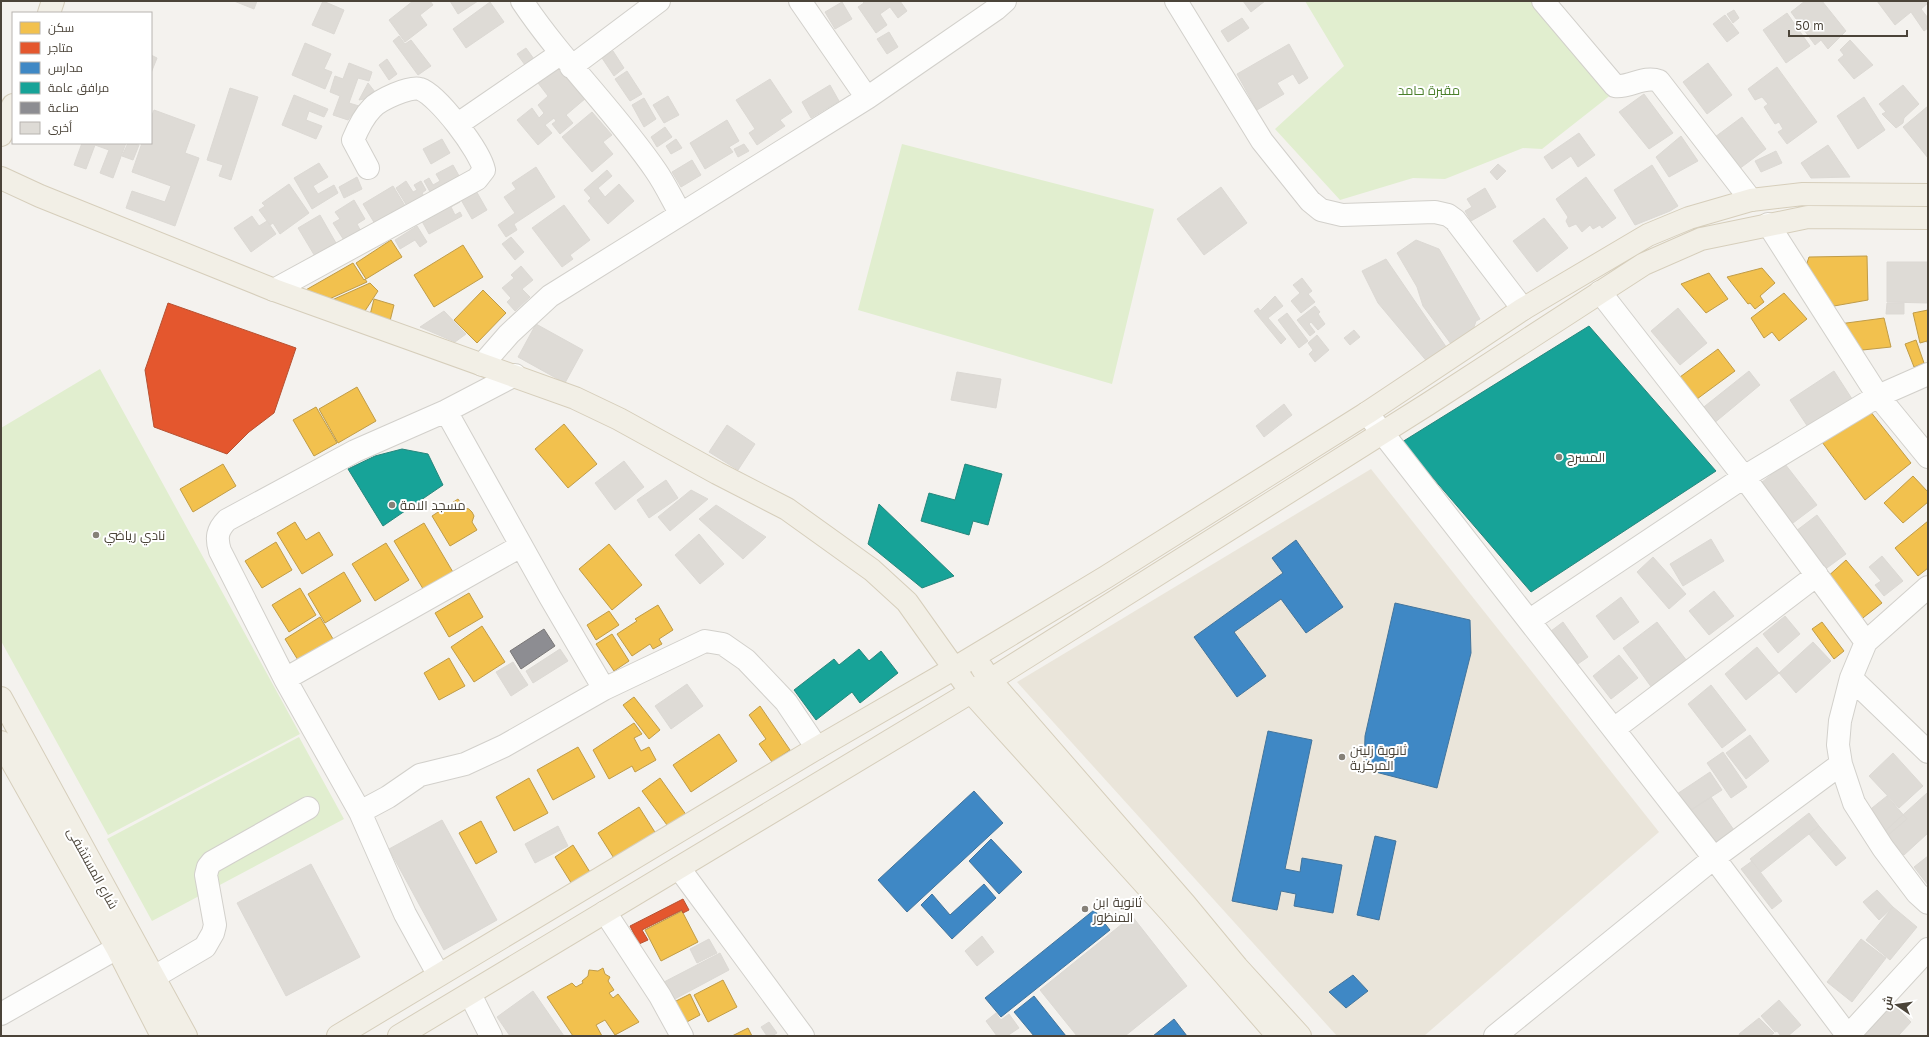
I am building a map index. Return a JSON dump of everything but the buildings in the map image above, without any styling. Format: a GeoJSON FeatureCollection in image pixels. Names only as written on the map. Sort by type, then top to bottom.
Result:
{"type":"FeatureCollection","features":[{"type":"Feature","properties":{"kind":"main road"},"geometry":{"type":"LineString","coordinates":[[49,12],[54,1]]}},
{"type":"Feature","properties":{"kind":"main road"},"geometry":{"type":"LineString","coordinates":[[1,178],[40,196],[274,290],[482,365],[515,375],[575,398],[619,419],[717,474],[787,509],[872,570],[907,602],[971,692],[1172,914],[1278,1036]]}},
{"type":"Feature","properties":{"kind":"main road"},"geometry":{"type":"LineString","coordinates":[[338,1036],[438,974],[1106,577],[1367,413],[1523,309],[1648,235],[1689,218],[1751,200],[1803,194],[1928,195]]}},
{"type":"Feature","properties":{"kind":"main road"},"geometry":{"type":"LineString","coordinates":[[399,1036],[971,692],[1644,264],[1701,239],[1808,217],[1928,218]]}},
{"type":"Feature","properties":{"kind":"main road"},"geometry":{"type":"LineString","coordinates":[[974,656],[990,680],[1237,967],[1300,1036]]}},
{"type":"Feature","properties":{"kind":"main road","name":"شارع المستشفى"},"geometry":{"type":"LineString","coordinates":[[1,698],[186,1036]]}},
{"type":"Feature","properties":{"kind":"main road","name":"شارع المستشفى"},"geometry":{"type":"LineString","coordinates":[[1,742],[117,948],[162,1036]]}},
{"type":"Feature","properties":{"kind":"street"},"geometry":{"type":"LineString","coordinates":[[522,1],[566,60],[656,171],[680,213]]}},
{"type":"Feature","properties":{"kind":"street"},"geometry":{"type":"LineString","coordinates":[[458,124],[566,60],[659,1]]}},
{"type":"Feature","properties":{"kind":"street"},"geometry":{"type":"LineString","coordinates":[[800,1],[867,98]]}},
{"type":"Feature","properties":{"kind":"street"},"geometry":{"type":"LineString","coordinates":[[1176,1],[1262,141],[1310,201],[1321,210],[1342,215],[1435,212],[1448,215],[1455,220],[1523,309]]}},
{"type":"Feature","properties":{"kind":"street"},"geometry":{"type":"LineString","coordinates":[[1543,1],[1615,86],[1624,86],[1645,79],[1659,81],[1751,200]]}},
{"type":"Feature","properties":{"kind":"street"},"geometry":{"type":"LineString","coordinates":[[482,365],[509,334],[550,296],[680,213],[867,98],[997,4]]}},
{"type":"Feature","properties":{"kind":"street"},"geometry":{"type":"LineString","coordinates":[[274,290],[477,179],[484,170],[482,162],[458,124],[428,94],[420,89],[411,89],[394,95],[373,106],[364,118],[353,140],[368,168]]}},
{"type":"Feature","properties":{"kind":"street"},"geometry":{"type":"LineString","coordinates":[[1768,224],[1878,396],[1928,457]]}},
{"type":"Feature","properties":{"kind":"street"},"geometry":{"type":"LineString","coordinates":[[1600,292],[1744,477],[1866,642]]}},
{"type":"Feature","properties":{"kind":"street"},"geometry":{"type":"LineString","coordinates":[[1530,620],[1744,477],[1878,396],[1928,374]]}},
{"type":"Feature","properties":{"kind":"street"},"geometry":{"type":"LineString","coordinates":[[438,974],[405,914],[360,812],[285,679],[220,551],[218,534],[221,526],[227,520],[355,450],[446,411],[515,375]]}},
{"type":"Feature","properties":{"kind":"street"},"geometry":{"type":"LineString","coordinates":[[446,411],[521,546],[604,689]]}},
{"type":"Feature","properties":{"kind":"street"},"geometry":{"type":"LineString","coordinates":[[1367,413],[1530,620],[1714,858],[1848,1036],[1928,949]]}},
{"type":"Feature","properties":{"kind":"street"},"geometry":{"type":"LineString","coordinates":[[285,679],[521,546]]}},
{"type":"Feature","properties":{"kind":"street"},"geometry":{"type":"LineString","coordinates":[[1614,729],[1817,575]]}},
{"type":"Feature","properties":{"kind":"street"},"geometry":{"type":"LineString","coordinates":[[1928,587],[1866,642],[1851,678],[1840,721],[1838,745],[1840,764],[1854,803],[1883,848],[1917,893],[1928,903]]}},
{"type":"Feature","properties":{"kind":"street"},"geometry":{"type":"LineString","coordinates":[[360,812],[388,797],[420,775],[465,764],[504,746],[604,689],[705,641],[723,644],[746,660],[767,680],[786,702],[817,748]]}},
{"type":"Feature","properties":{"kind":"street"},"geometry":{"type":"LineString","coordinates":[[1851,678],[1928,752]]}},
{"type":"Feature","properties":{"kind":"street"},"geometry":{"type":"LineString","coordinates":[[1495,1036],[1714,858],[1840,764]]}},
{"type":"Feature","properties":{"kind":"street"},"geometry":{"type":"LineString","coordinates":[[154,977],[205,947],[213,934],[214,924],[206,875],[208,867],[212,862],[308,808]]}},
{"type":"Feature","properties":{"kind":"street"},"geometry":{"type":"LineString","coordinates":[[679,868],[803,1036]]}},
{"type":"Feature","properties":{"kind":"street"},"geometry":{"type":"LineString","coordinates":[[605,912],[660,996],[682,1036]]}},
{"type":"Feature","properties":{"kind":"street"},"geometry":{"type":"LineString","coordinates":[[1,1014],[117,948]]}},
{"type":"Feature","properties":{"kind":"street"},"geometry":{"type":"LineString","coordinates":[[470,994],[492,1036]]}},
{"type":"Feature","properties":{"kind":"shaded area","name":"ثانوية زليتن المركزية"},"geometry":{"type":"Polygon","coordinates":[[[1371,469],[1659,832],[1424,1036],[1337,1036],[1017,682],[1371,469]]]}},
{"type":"Feature","properties":{"kind":"green space","name":"مقبرة حامد"},"geometry":{"type":"Polygon","coordinates":[[[1305,1],[1541,1],[1617,90],[1542,149],[1523,148],[1445,179],[1413,178],[1340,200],[1275,129],[1344,66],[1305,1]]]}},
{"type":"Feature","properties":{"kind":"green space"},"geometry":{"type":"Polygon","coordinates":[[[902,144],[1154,209],[1112,384],[858,310],[902,144]]]}},
{"type":"Feature","properties":{"kind":"green space","name":"نادي رياضي"},"geometry":{"type":"Polygon","coordinates":[[[100,369],[300,734],[108,835],[1,641],[1,428],[100,369]]]}},
{"type":"Feature","properties":{"kind":"green space"},"geometry":{"type":"Polygon","coordinates":[[[299,737],[344,819],[152,921],[107,839],[299,737]]]}},
{"type":"Feature","properties":{"kind":"place","name":"المسرح"},"geometry":{"type":"Point","coordinates":[1559,457]}},
{"type":"Feature","properties":{"kind":"place","name":"مسجد الامة"},"geometry":{"type":"Point","coordinates":[392,505]}},
{"type":"Feature","properties":{"kind":"place","name":"نادي رياضي"},"geometry":{"type":"Point","coordinates":[96,535]}},
{"type":"Feature","properties":{"kind":"place","name":"ثانوية زليتن المركزية"},"geometry":{"type":"Point","coordinates":[1342,757]}},
{"type":"Feature","properties":{"kind":"place","name":"ثانوية ابن المنظور"},"geometry":{"type":"Point","coordinates":[1085,909]}}]}
